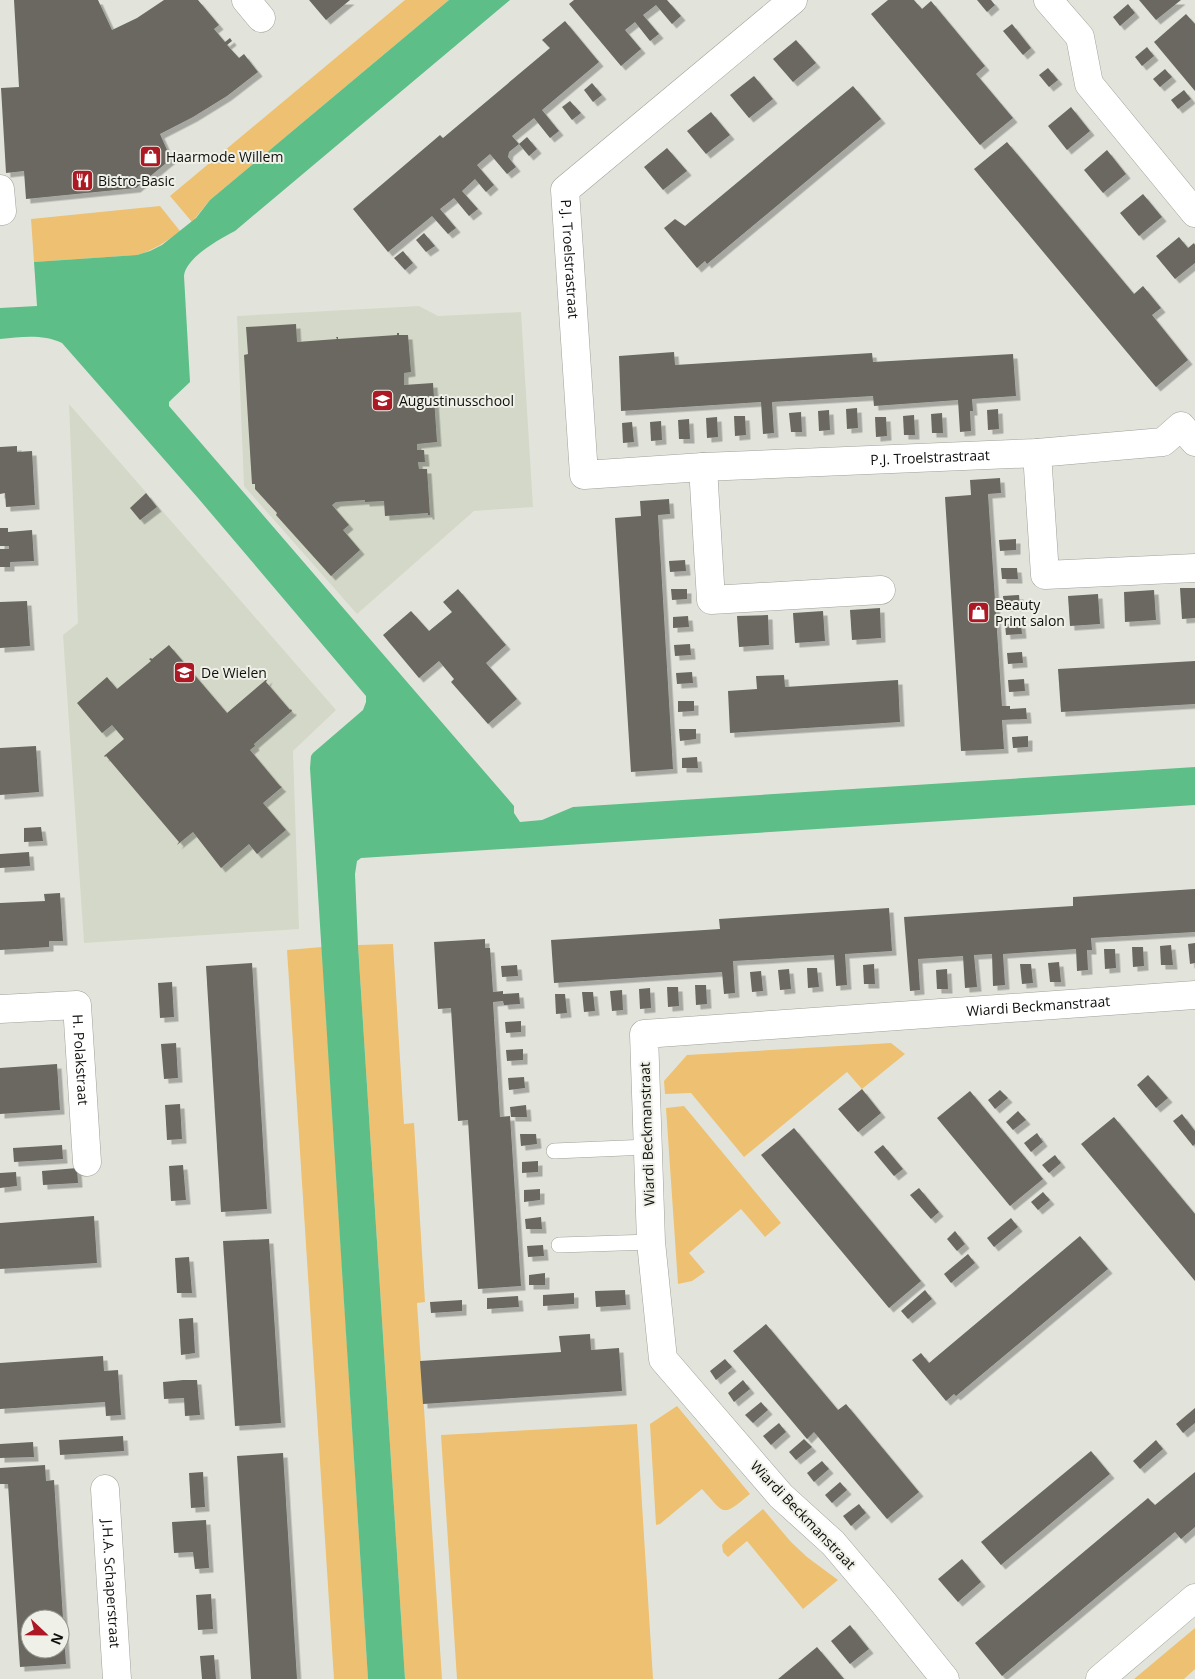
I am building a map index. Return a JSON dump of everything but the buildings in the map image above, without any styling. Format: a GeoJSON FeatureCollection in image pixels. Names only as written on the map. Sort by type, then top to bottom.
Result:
{"type":"FeatureCollection","features":[{"type":"Feature","properties":{"kind":"street","name":"P.J. Troelstrastraat"},"geometry":{"type":"LineString","coordinates":[[793,0],[566,190],[584,475],[703,467],[1036,453],[1163,442],[1190,427]]}},
{"type":"Feature","properties":{"kind":"street"},"geometry":{"type":"LineString","coordinates":[[1048,0],[1080,37],[1089,84],[1195,213]]}},
{"type":"Feature","properties":{"kind":"street"},"geometry":{"type":"LineString","coordinates":[[1036,453],[1045,575],[1195,568]]}},
{"type":"Feature","properties":{"kind":"street"},"geometry":{"type":"LineString","coordinates":[[703,467],[711,600],[881,590]]}},
{"type":"Feature","properties":{"kind":"street","name":"Wiardi Beckmanstraat"},"geometry":{"type":"LineString","coordinates":[[940,1677],[883,1602],[833,1543],[781,1496],[663,1359],[651,1242],[644,1034],[1195,995]]}},
{"type":"Feature","properties":{"kind":"street","name":"H. Polakstraat"},"geometry":{"type":"LineString","coordinates":[[0,1009],[77,1005],[87,1162]]}},
{"type":"Feature","properties":{"kind":"street","name":"J.H.A. Schaperstraat"},"geometry":{"type":"LineString","coordinates":[[105,1489],[118,1679]]}},
{"type":"Feature","properties":{"kind":"street"},"geometry":{"type":"LineString","coordinates":[[1100,1679],[1195,1598]]}},
{"type":"Feature","properties":{"kind":"lane"},"geometry":{"type":"LineString","coordinates":[[554,1151],[648,1147]]}},
{"type":"Feature","properties":{"kind":"lane"},"geometry":{"type":"LineString","coordinates":[[559,1245],[651,1242]]}},
{"type":"Feature","properties":{"kind":"shaded area"},"geometry":{"type":"Polygon","coordinates":[[[405,0],[449,0],[210,200],[192,222],[170,196],[405,0]]]}},
{"type":"Feature","properties":{"kind":"shaded area"},"geometry":{"type":"Polygon","coordinates":[[[449,0],[510,0],[235,231],[205,249],[186,269],[184,276],[190,382],[169,402],[169,406],[514,806],[514,813],[520,822],[542,820],[573,807],[1195,767],[1195,805],[361,858],[357,861],[355,874],[358,945],[405,1679],[368,1679],[310,768],[313,753],[363,710],[366,696],[198,498],[62,343],[39,337],[0,339],[0,308],[37,306],[34,262],[137,255],[162,245],[196,218],[210,200],[449,0]]]}},
{"type":"Feature","properties":{"kind":"shaded area"},"geometry":{"type":"Polygon","coordinates":[[[160,206],[180,231],[149,251],[137,255],[34,262],[31,219],[160,206]]]}},
{"type":"Feature","properties":{"kind":"shaded area","name":"Augustinusschool"},"geometry":{"type":"Polygon","coordinates":[[[419,306],[438,316],[521,312],[533,507],[474,511],[357,614],[244,486],[237,316],[419,306]]]}},
{"type":"Feature","properties":{"kind":"shaded area","name":"De Wielen"},"geometry":{"type":"Polygon","coordinates":[[[69,404],[336,710],[293,751],[299,929],[84,943],[63,635],[78,623],[69,404]]]}},
{"type":"Feature","properties":{"kind":"shaded area"},"geometry":{"type":"Polygon","coordinates":[[[393,944],[404,1124],[414,1123],[425,1302],[417,1303],[442,1679],[405,1679],[358,945],[393,944]]]}},
{"type":"Feature","properties":{"kind":"shaded area"},"geometry":{"type":"Polygon","coordinates":[[[322,947],[368,1679],[334,1679],[287,950],[322,947]]]}},
{"type":"Feature","properties":{"kind":"shaded area"},"geometry":{"type":"Polygon","coordinates":[[[891,1043],[905,1054],[862,1089],[847,1072],[744,1157],[691,1093],[665,1094],[664,1081],[687,1055],[891,1043]]]}},
{"type":"Feature","properties":{"kind":"shaded area"},"geometry":{"type":"Polygon","coordinates":[[[684,1106],[781,1223],[765,1237],[741,1209],[689,1253],[705,1272],[692,1281],[678,1284],[666,1108],[684,1106]]]}},
{"type":"Feature","properties":{"kind":"shaded area"},"geometry":{"type":"Polygon","coordinates":[[[677,1406],[750,1494],[734,1507],[724,1510],[702,1489],[660,1524],[656,1525],[650,1424],[677,1406]]]}},
{"type":"Feature","properties":{"kind":"shaded area"},"geometry":{"type":"Polygon","coordinates":[[[637,1424],[653,1679],[457,1679],[441,1435],[637,1424]]]}},
{"type":"Feature","properties":{"kind":"shaded area"},"geometry":{"type":"Polygon","coordinates":[[[763,1509],[791,1542],[807,1557],[838,1580],[803,1609],[747,1541],[728,1557],[723,1552],[722,1545],[725,1541],[763,1509]]]}},
{"type":"Feature","properties":{"kind":"shaded area"},"geometry":{"type":"Polygon","coordinates":[[[1195,1628],[1195,1669],[1184,1679],[1134,1679],[1195,1628]]]}},
{"type":"Feature","properties":{"kind":"place","name":"Haarmode Willem"},"geometry":{"type":"Point","coordinates":[150,157]}},
{"type":"Feature","properties":{"kind":"place","name":"Bistro-Basic"},"geometry":{"type":"Point","coordinates":[82,181]}},
{"type":"Feature","properties":{"kind":"place","name":"Augustinusschool"},"geometry":{"type":"Point","coordinates":[383,401]}},
{"type":"Feature","properties":{"kind":"place","name":"Beauty Print salon"},"geometry":{"type":"Point","coordinates":[979,613]}},
{"type":"Feature","properties":{"kind":"place","name":"De Wielen"},"geometry":{"type":"Point","coordinates":[185,673]}}]}
